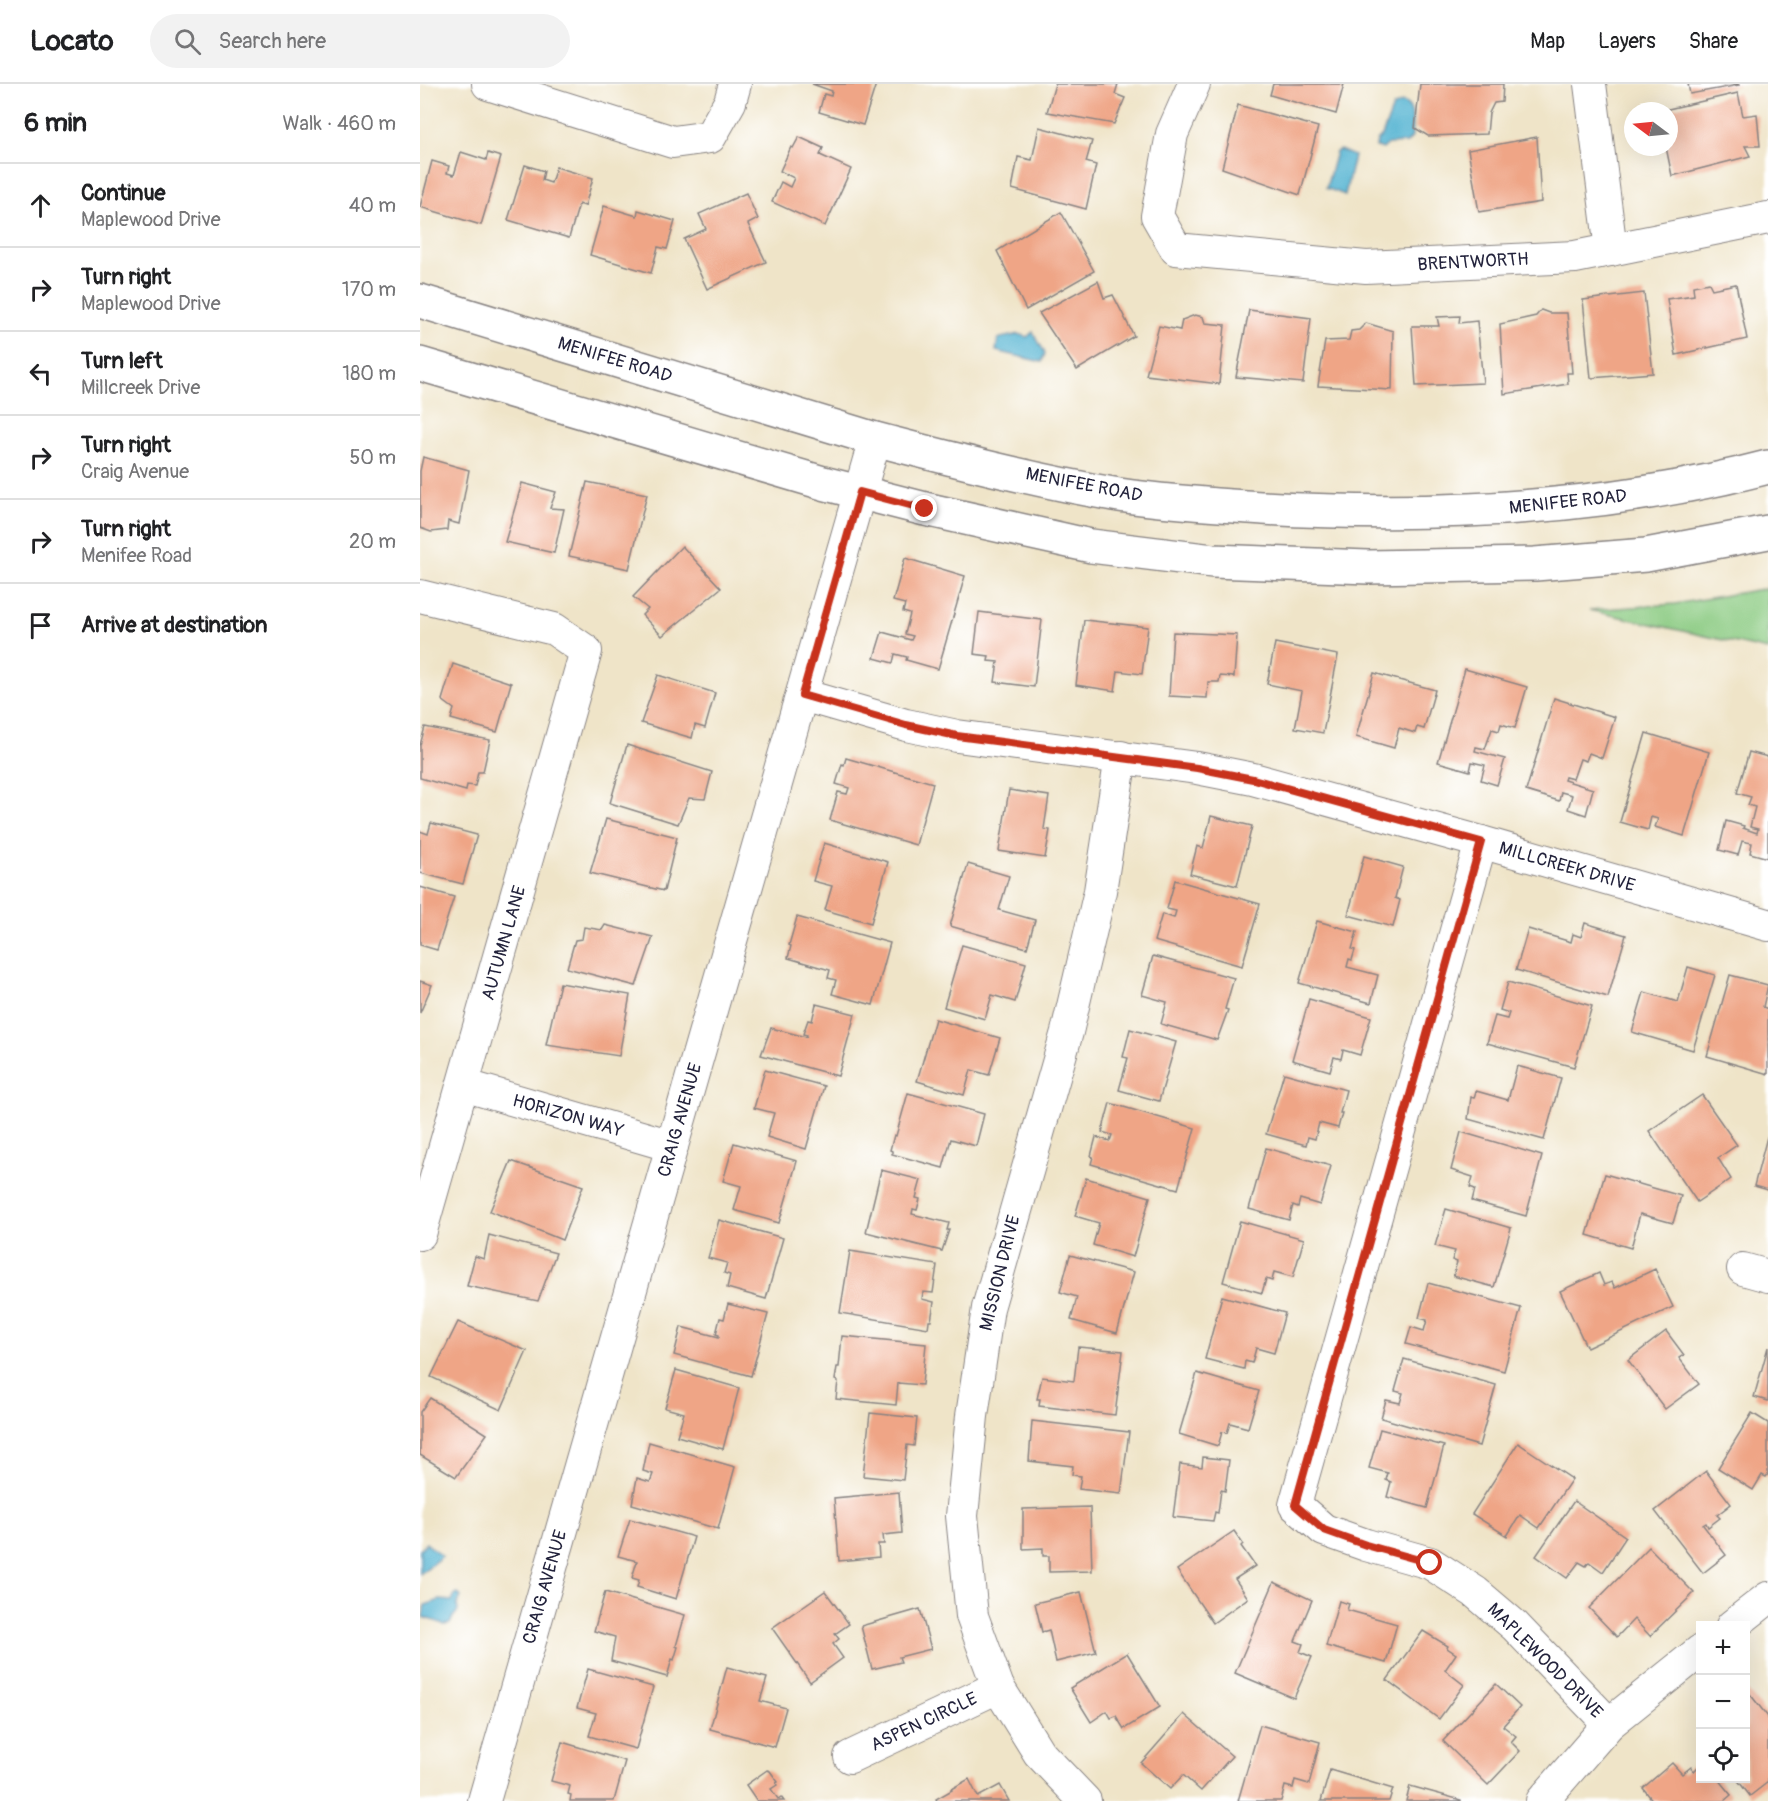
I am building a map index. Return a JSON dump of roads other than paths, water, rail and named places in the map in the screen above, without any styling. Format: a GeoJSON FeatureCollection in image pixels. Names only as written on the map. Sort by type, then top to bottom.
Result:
{"type":"FeatureCollection","features":[{"type":"Feature","properties":{"kind":"main road","name":"MENIFEE ROAD"},"geometry":{"type":"LineString","coordinates":[[420,301],[875,439],[950,459],[1119,495],[1205,504],[1371,512],[1505,509],[1620,497],[1768,467]]}},
{"type":"Feature","properties":{"kind":"main road"},"geometry":{"type":"LineString","coordinates":[[420,364],[823,483],[925,509],[1092,546],[1213,561],[1368,567],[1535,564],[1646,555],[1768,532]]}},
{"type":"Feature","properties":{"kind":"street"},"geometry":{"type":"LineString","coordinates":[[488,84],[673,142],[710,137],[730,102],[735,84]]}},
{"type":"Feature","properties":{"kind":"street","name":"BRENTWORTH"},"geometry":{"type":"LineString","coordinates":[[1194,84],[1172,134],[1157,216],[1176,249],[1366,267],[1575,257],[1768,218]]}},
{"type":"Feature","properties":{"kind":"street"},"geometry":{"type":"LineString","coordinates":[[1590,84],[1611,250]]}},
{"type":"Feature","properties":{"kind":"street","name":"CRAIG AVENUE"},"geometry":{"type":"LineString","coordinates":[[484,1801],[875,439]]}},
{"type":"Feature","properties":{"kind":"street","name":"AUTUMN LANE"},"geometry":{"type":"LineString","coordinates":[[420,596],[554,629],[586,651],[420,1234]]}},
{"type":"Feature","properties":{"kind":"street","name":"MILLCREEK DRIVE"},"geometry":{"type":"LineString","coordinates":[[802,695],[906,725],[957,736],[1197,768],[1253,779],[1768,925]]}},
{"type":"Feature","properties":{"kind":"street","name":"MISSION DRIVE"},"geometry":{"type":"LineString","coordinates":[[1085,1801],[1039,1753],[998,1687],[972,1616],[962,1516],[972,1416],[988,1308],[1067,1032],[1100,891],[1121,757]]}},
{"type":"Feature","properties":{"kind":"street","name":"MAPLEWOOD DRIVE"},"geometry":{"type":"LineString","coordinates":[[1481,842],[1295,1505],[1324,1530],[1366,1545],[1430,1563],[1475,1592],[1515,1626],[1609,1724]]}},
{"type":"Feature","properties":{"kind":"street","name":"HORIZON WAY"},"geometry":{"type":"LineString","coordinates":[[463,1086],[672,1146]]}},
{"type":"Feature","properties":{"kind":"street"},"geometry":{"type":"LineString","coordinates":[[1738,1621],[1768,1598]]}},
{"type":"Feature","properties":{"kind":"street"},"geometry":{"type":"LineString","coordinates":[[1542,1801],[1609,1724],[1696,1655]]}},
{"type":"Feature","properties":{"kind":"street","name":"ASPEN CIRCLE"},"geometry":{"type":"LineString","coordinates":[[850,1757],[998,1687]]}},
{"type":"Feature","properties":{"kind":"water"},"geometry":{"type":"Polygon","coordinates":[[[1403,102],[1410,109],[1412,137],[1407,143],[1388,144],[1383,149],[1376,147],[1393,107],[1403,102]]]}},
{"type":"Feature","properties":{"kind":"water"},"geometry":{"type":"Polygon","coordinates":[[[1340,150],[1354,156],[1345,195],[1326,188],[1336,152],[1340,150]]]}},
{"type":"Feature","properties":{"kind":"water"},"geometry":{"type":"Polygon","coordinates":[[[1033,332],[1045,353],[1042,362],[996,351],[998,339],[1018,334],[1027,337],[1033,332]]]}},
{"type":"Feature","properties":{"kind":"water"},"geometry":{"type":"Polygon","coordinates":[[[426,1543],[442,1556],[420,1574],[420,1550],[426,1543]]]}},
{"type":"Feature","properties":{"kind":"water"},"geometry":{"type":"Polygon","coordinates":[[[458,1594],[461,1597],[457,1604],[458,1611],[450,1624],[444,1625],[423,1617],[425,1605],[440,1600],[452,1601],[458,1594]]]}}]}
